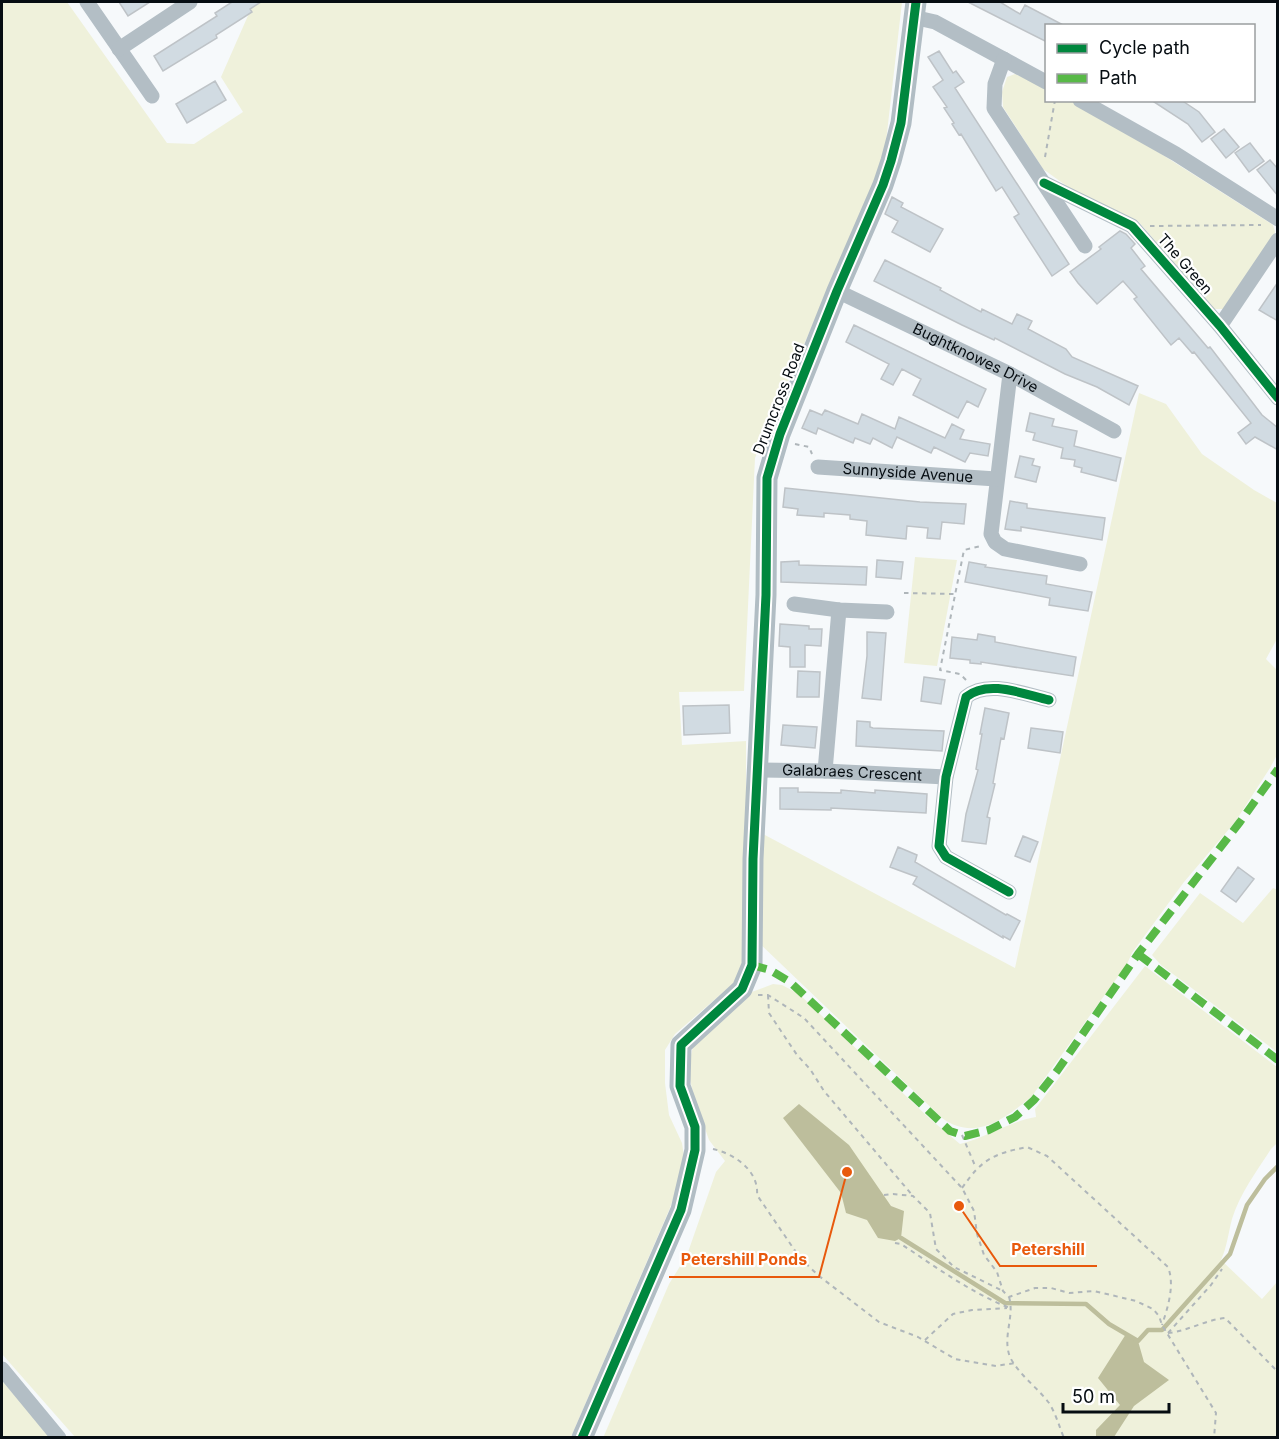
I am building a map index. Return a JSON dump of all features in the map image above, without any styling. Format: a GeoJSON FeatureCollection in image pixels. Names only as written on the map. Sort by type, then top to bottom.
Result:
{"type":"FeatureCollection","features":[{"type":"Feature","properties":{"kind":"street"},"geometry":{"type":"LineString","coordinates":[[87,2],[152,96]]}},
{"type":"Feature","properties":{"kind":"street"},"geometry":{"type":"LineString","coordinates":[[119,49],[190,2]]}},
{"type":"Feature","properties":{"kind":"street"},"geometry":{"type":"LineString","coordinates":[[915,9],[1045,81]]}},
{"type":"Feature","properties":{"kind":"street","name":"Drumcross Road"},"geometry":{"type":"LineString","coordinates":[[742,988],[752,964],[753,859],[766,595],[767,478],[778,439],[891,161],[901,123],[915,9]]}},
{"type":"Feature","properties":{"kind":"street"},"geometry":{"type":"LineString","coordinates":[[1005,59],[994,84],[994,108],[1085,246]]}},
{"type":"Feature","properties":{"kind":"street"},"geometry":{"type":"LineString","coordinates":[[1084,102],[1176,154],[1278,219]]}},
{"type":"Feature","properties":{"kind":"street","name":"The Green"},"geometry":{"type":"LineString","coordinates":[[1043,181],[1132,226],[1220,326],[1278,398]]}},
{"type":"Feature","properties":{"kind":"street"},"geometry":{"type":"LineString","coordinates":[[1220,326],[1278,240]]}},
{"type":"Feature","properties":{"kind":"street","name":"Bughtknowes Drive"},"geometry":{"type":"LineString","coordinates":[[837,291],[1010,374],[1114,431]]}},
{"type":"Feature","properties":{"kind":"street"},"geometry":{"type":"LineString","coordinates":[[1010,374],[991,534],[995,542],[1005,549],[1080,564]]}},
{"type":"Feature","properties":{"kind":"street","name":"Sunnyside Avenue"},"geometry":{"type":"LineString","coordinates":[[818,467],[996,479]]}},
{"type":"Feature","properties":{"kind":"street"},"geometry":{"type":"LineString","coordinates":[[794,604],[839,610],[887,612]]}},
{"type":"Feature","properties":{"kind":"street"},"geometry":{"type":"LineString","coordinates":[[825,771],[839,610]]}},
{"type":"Feature","properties":{"kind":"street"},"geometry":{"type":"LineString","coordinates":[[1009,892],[946,857],[939,846],[946,777],[966,697],[975,690],[991,687],[1049,700]]}},
{"type":"Feature","properties":{"kind":"street","name":"Galabraes Crescent"},"geometry":{"type":"LineString","coordinates":[[758,770],[946,777]]}},
{"type":"Feature","properties":{"kind":"street"},"geometry":{"type":"LineString","coordinates":[[582,1437],[681,1210],[695,1150],[695,1127],[680,1086],[681,1045],[742,988]]}},
{"type":"Feature","properties":{"kind":"street"},"geometry":{"type":"LineString","coordinates":[[2,1369],[60,1437]]}},
{"type":"Feature","properties":{"kind":"path"},"geometry":{"type":"LineString","coordinates":[[1043,181],[1055,102]]}},
{"type":"Feature","properties":{"kind":"path"},"geometry":{"type":"LineString","coordinates":[[1132,226],[1261,225]]}},
{"type":"Feature","properties":{"kind":"path"},"geometry":{"type":"LineString","coordinates":[[778,439],[809,447],[818,467]]}},
{"type":"Feature","properties":{"kind":"path"},"geometry":{"type":"LineString","coordinates":[[975,690],[960,674],[940,670],[964,550],[995,542]]}},
{"type":"Feature","properties":{"kind":"path"},"geometry":{"type":"LineString","coordinates":[[904,593],[955,594]]}},
{"type":"Feature","properties":{"kind":"path"},"geometry":{"type":"LineString","coordinates":[[742,988],[753,996],[768,995],[804,1018],[962,1188],[974,1211],[977,1234],[984,1255],[997,1272],[1003,1291]]}},
{"type":"Feature","properties":{"kind":"path"},"geometry":{"type":"LineString","coordinates":[[768,995],[769,1013],[797,1055],[810,1068],[824,1091],[930,1213],[936,1250],[954,1267],[1003,1291],[1009,1297],[1006,1340],[1011,1357],[1048,1402],[1064,1437]]}},
{"type":"Feature","properties":{"kind":"path"},"geometry":{"type":"LineString","coordinates":[[962,1135],[976,1168]]}},
{"type":"Feature","properties":{"kind":"path"},"geometry":{"type":"LineString","coordinates":[[962,1188],[976,1168],[990,1158],[1027,1147],[1047,1156],[1168,1267],[1172,1276],[1162,1325]]}},
{"type":"Feature","properties":{"kind":"path"},"geometry":{"type":"LineString","coordinates":[[715,1149],[735,1156],[746,1168],[758,1185],[757,1195],[800,1258],[819,1276],[879,1322],[900,1329],[955,1359],[996,1366],[1015,1363]]}},
{"type":"Feature","properties":{"kind":"path"},"geometry":{"type":"LineString","coordinates":[[884,1195],[913,1196]]}},
{"type":"Feature","properties":{"kind":"path"},"geometry":{"type":"LineString","coordinates":[[895,1243],[901,1244],[995,1302],[1010,1308]]}},
{"type":"Feature","properties":{"kind":"path"},"geometry":{"type":"LineString","coordinates":[[1168,1333],[1211,1285],[1222,1269]]}},
{"type":"Feature","properties":{"kind":"path"},"geometry":{"type":"LineString","coordinates":[[1009,1297],[1035,1288],[1052,1288],[1070,1293],[1094,1291],[1136,1301],[1153,1309],[1216,1413],[1214,1437]]}},
{"type":"Feature","properties":{"kind":"path"},"geometry":{"type":"LineString","coordinates":[[924,1341],[952,1314],[972,1310],[1010,1308]]}},
{"type":"Feature","properties":{"kind":"path"},"geometry":{"type":"LineString","coordinates":[[1168,1333],[1190,1328],[1209,1320],[1225,1318],[1278,1372]]}},
{"type":"Feature","properties":{"kind":"shaded area"},"geometry":{"type":"Polygon","coordinates":[[[2,2],[67,2],[167,143],[194,144],[243,112],[221,77],[254,2],[902,2],[884,159],[755,458],[744,691],[679,692],[682,745],[746,741],[746,947],[743,967],[735,982],[675,1034],[665,1050],[665,1083],[669,1115],[682,1143],[684,1156],[682,1172],[670,1208],[571,1437],[75,1437],[2,1354],[2,2]]]}},
{"type":"Feature","properties":{"kind":"shaded area"},"geometry":{"type":"Polygon","coordinates":[[[1015,74],[1045,86],[1045,102],[1074,102],[1136,138],[1273,225],[1275,232],[1273,239],[1224,309],[1214,309],[1138,221],[1068,187],[1043,169],[1003,107],[1002,92],[1007,77],[1015,74]]]}},
{"type":"Feature","properties":{"kind":"shaded area"},"geometry":{"type":"Polygon","coordinates":[[[1139,393],[1166,404],[1202,454],[1277,503],[1277,639],[1266,659],[1277,670],[1277,755],[1235,822],[1184,882],[1032,1096],[1011,1113],[989,1125],[966,1128],[954,1125],[942,1118],[758,942],[763,834],[1015,968],[1139,393]]]}},
{"type":"Feature","properties":{"kind":"shaded area"},"geometry":{"type":"Polygon","coordinates":[[[915,557],[957,560],[937,666],[904,663],[915,557]]]}},
{"type":"Feature","properties":{"kind":"shaded area"},"geometry":{"type":"Polygon","coordinates":[[[1273,888],[1278,890],[1277,1052],[1161,965],[1152,955],[1200,893],[1243,923],[1273,888]]]}},
{"type":"Feature","properties":{"kind":"shaded area"},"geometry":{"type":"Polygon","coordinates":[[[1145,966],[1277,1067],[1277,1143],[1240,1200],[1232,1219],[1221,1260],[1262,1299],[1277,1282],[1277,1437],[603,1438],[669,1284],[687,1255],[716,1172],[725,1161],[709,1140],[694,1097],[688,1071],[692,1050],[701,1032],[749,993],[773,984],[782,985],[799,994],[929,1118],[960,1144],[1016,1122],[1036,1117],[1035,1109],[1145,966]]]}},
{"type":"Feature","properties":{"kind":"shaded area"},"geometry":{"type":"Polygon","coordinates":[[[799,1104],[849,1145],[891,1206],[904,1211],[901,1238],[895,1241],[878,1238],[867,1220],[846,1213],[841,1193],[783,1118],[799,1104]]]}},
{"type":"Feature","properties":{"kind":"shaded area"},"geometry":{"type":"Polygon","coordinates":[[[1126,1334],[1138,1341],[1144,1362],[1169,1380],[1134,1406],[1114,1437],[1096,1437],[1096,1430],[1120,1405],[1098,1378],[1126,1334]]]}},
{"type":"Feature","properties":{"kind":"shaded area"},"geometry":{"type":"Polygon","coordinates":[[[2,1381],[50,1435],[47,1437],[2,1437],[2,1381]]]}},
{"type":"Feature","properties":{"kind":"building"},"geometry":{"type":"Polygon","coordinates":[[[119,2],[150,2],[128,16],[119,2]]]}},
{"type":"Feature","properties":{"kind":"building"},"geometry":{"type":"Polygon","coordinates":[[[232,2],[261,2],[250,9],[252,12],[216,35],[217,38],[163,71],[154,56],[217,16],[215,13],[232,2]]]}},
{"type":"Feature","properties":{"kind":"building"},"geometry":{"type":"Polygon","coordinates":[[[968,2],[1000,2],[1020,14],[1025,5],[1061,24],[1045,24],[1045,41],[968,2]]]}},
{"type":"Feature","properties":{"kind":"building"},"geometry":{"type":"Polygon","coordinates":[[[939,51],[953,73],[956,71],[964,82],[955,88],[1069,264],[1052,276],[1014,217],[1019,214],[1002,187],[996,191],[961,134],[959,135],[952,124],[954,123],[944,108],[947,107],[933,87],[943,80],[928,57],[939,51]]]}},
{"type":"Feature","properties":{"kind":"building"},"geometry":{"type":"Polygon","coordinates":[[[215,81],[226,100],[187,123],[176,104],[215,81]]]}},
{"type":"Feature","properties":{"kind":"building"},"geometry":{"type":"Polygon","coordinates":[[[1154,102],[1184,102],[1199,112],[1215,132],[1202,142],[1188,124],[1154,102]]]}},
{"type":"Feature","properties":{"kind":"building"},"geometry":{"type":"Polygon","coordinates":[[[1224,129],[1239,147],[1226,158],[1211,139],[1224,129]]]}},
{"type":"Feature","properties":{"kind":"building"},"geometry":{"type":"Polygon","coordinates":[[[1250,143],[1264,161],[1249,172],[1235,153],[1250,143]]]}},
{"type":"Feature","properties":{"kind":"building"},"geometry":{"type":"Polygon","coordinates":[[[1270,160],[1278,169],[1278,196],[1257,170],[1270,160]]]}},
{"type":"Feature","properties":{"kind":"building"},"geometry":{"type":"Polygon","coordinates":[[[892,197],[903,203],[901,207],[943,229],[930,252],[892,232],[898,221],[885,214],[892,197]]]}},
{"type":"Feature","properties":{"kind":"building"},"geometry":{"type":"Polygon","coordinates":[[[1120,231],[1135,244],[1131,248],[1145,266],[1141,269],[1208,348],[1210,347],[1262,415],[1278,428],[1278,450],[1255,437],[1246,444],[1238,433],[1251,423],[1194,352],[1192,353],[1179,338],[1171,345],[1134,299],[1137,297],[1123,281],[1097,304],[1070,272],[1101,249],[1099,247],[1120,231]]]}},
{"type":"Feature","properties":{"kind":"building"},"geometry":{"type":"Polygon","coordinates":[[[885,260],[941,288],[940,290],[981,312],[982,309],[1012,324],[1017,314],[1032,321],[1028,329],[1066,349],[1072,357],[1138,386],[1129,405],[1097,387],[1065,374],[874,281],[885,260]]]}},
{"type":"Feature","properties":{"kind":"building"},"geometry":{"type":"Polygon","coordinates":[[[1278,282],[1278,321],[1259,310],[1278,282]]]}},
{"type":"Feature","properties":{"kind":"building"},"geometry":{"type":"Polygon","coordinates":[[[854,325],[986,389],[978,407],[967,401],[958,418],[913,395],[921,379],[902,369],[893,385],[881,379],[889,364],[846,342],[854,325]]]}},
{"type":"Feature","properties":{"kind":"building"},"geometry":{"type":"Polygon","coordinates":[[[810,410],[822,415],[825,410],[858,424],[862,414],[895,429],[899,417],[945,438],[952,424],[964,430],[960,439],[990,444],[988,456],[970,453],[965,462],[934,447],[931,453],[897,437],[892,448],[873,438],[870,444],[855,438],[853,443],[818,428],[816,434],[802,428],[810,410]]]}},
{"type":"Feature","properties":{"kind":"building"},"geometry":{"type":"Polygon","coordinates":[[[1030,413],[1054,419],[1052,426],[1077,431],[1074,446],[1121,458],[1116,481],[1081,472],[1082,468],[1074,466],[1075,460],[1061,458],[1063,448],[1033,440],[1035,433],[1026,431],[1030,413]]]}},
{"type":"Feature","properties":{"kind":"building"},"geometry":{"type":"Polygon","coordinates":[[[1020,456],[1034,459],[1032,465],[1040,467],[1036,482],[1015,477],[1020,456]]]}},
{"type":"Feature","properties":{"kind":"building"},"geometry":{"type":"Polygon","coordinates":[[[785,488],[920,502],[966,504],[964,524],[942,522],[940,539],[927,538],[928,528],[907,526],[906,539],[866,535],[867,521],[850,519],[850,515],[824,513],[824,517],[797,515],[798,509],[783,507],[785,488]]]}},
{"type":"Feature","properties":{"kind":"building"},"geometry":{"type":"Polygon","coordinates":[[[1010,501],[1027,504],[1027,508],[1105,518],[1102,540],[1021,527],[1021,531],[1005,529],[1010,501]]]}},
{"type":"Feature","properties":{"kind":"building"},"geometry":{"type":"Polygon","coordinates":[[[877,560],[903,562],[901,579],[876,577],[877,560]]]}},
{"type":"Feature","properties":{"kind":"building"},"geometry":{"type":"Polygon","coordinates":[[[799,561],[799,565],[867,567],[866,585],[781,582],[781,562],[799,561]]]}},
{"type":"Feature","properties":{"kind":"building"},"geometry":{"type":"Polygon","coordinates":[[[969,562],[986,565],[985,567],[1047,576],[1046,584],[1092,592],[1088,611],[1049,605],[1050,598],[965,582],[969,562]]]}},
{"type":"Feature","properties":{"kind":"building"},"geometry":{"type":"Polygon","coordinates":[[[780,624],[822,629],[821,646],[805,645],[805,667],[790,667],[790,647],[779,646],[780,624]]]}},
{"type":"Feature","properties":{"kind":"building"},"geometry":{"type":"Polygon","coordinates":[[[867,632],[886,633],[881,700],[862,698],[867,656],[867,632]]]}},
{"type":"Feature","properties":{"kind":"building"},"geometry":{"type":"Polygon","coordinates":[[[978,634],[995,637],[995,642],[1076,657],[1073,676],[981,662],[981,664],[970,663],[970,660],[950,658],[952,637],[977,640],[978,634]]]}},
{"type":"Feature","properties":{"kind":"building"},"geometry":{"type":"Polygon","coordinates":[[[798,671],[820,672],[819,697],[797,697],[798,671]]]}},
{"type":"Feature","properties":{"kind":"building"},"geometry":{"type":"Polygon","coordinates":[[[924,677],[945,680],[941,704],[921,701],[924,677]]]}},
{"type":"Feature","properties":{"kind":"building"},"geometry":{"type":"Polygon","coordinates":[[[729,705],[730,733],[684,735],[683,706],[729,705]]]}},
{"type":"Feature","properties":{"kind":"building"},"geometry":{"type":"Polygon","coordinates":[[[985,708],[1009,713],[1004,739],[1001,738],[993,783],[995,784],[987,817],[990,818],[986,844],[962,841],[966,814],[978,770],[976,769],[985,708]]]}},
{"type":"Feature","properties":{"kind":"building"},"geometry":{"type":"Polygon","coordinates":[[[857,721],[870,722],[870,727],[873,728],[944,731],[942,751],[856,746],[857,721]]]}},
{"type":"Feature","properties":{"kind":"building"},"geometry":{"type":"Polygon","coordinates":[[[783,725],[817,727],[815,748],[781,745],[783,725]]]}},
{"type":"Feature","properties":{"kind":"building"},"geometry":{"type":"Polygon","coordinates":[[[1031,728],[1063,732],[1060,753],[1028,748],[1031,728]]]}},
{"type":"Feature","properties":{"kind":"building"},"geometry":{"type":"Polygon","coordinates":[[[780,788],[798,788],[798,792],[841,793],[841,790],[875,793],[875,790],[927,794],[926,813],[831,808],[831,810],[780,809],[780,788]]]}},
{"type":"Feature","properties":{"kind":"building"},"geometry":{"type":"Polygon","coordinates":[[[1023,836],[1038,842],[1030,862],[1015,856],[1023,836]]]}},
{"type":"Feature","properties":{"kind":"building"},"geometry":{"type":"Polygon","coordinates":[[[898,847],[917,855],[915,862],[1020,921],[1010,940],[913,884],[917,877],[890,867],[898,847]]]}},
{"type":"Feature","properties":{"kind":"building"},"geometry":{"type":"Polygon","coordinates":[[[1238,867],[1254,879],[1236,902],[1221,891],[1238,867]]]}},
{"type":"Feature","properties":{"kind":"waterway"},"geometry":{"type":"LineString","coordinates":[[901,1238],[1005,1303],[1086,1304],[1109,1324],[1138,1341],[1148,1330],[1162,1330],[1230,1254],[1247,1205],[1265,1179],[1278,1166]]}},
{"type":"Feature","properties":{"kind":"marked path"},"geometry":{"type":"LineString","coordinates":[[752,965],[770,970],[790,982],[950,1131],[965,1136],[989,1130],[1015,1117],[1034,1100],[1057,1071],[1138,954],[1278,769]]}},
{"type":"Feature","properties":{"kind":"marked path"},"geometry":{"type":"LineString","coordinates":[[1138,954],[1278,1060]]}},
{"type":"Feature","properties":{"kind":"cycle path"},"geometry":{"type":"LineString","coordinates":[[582,1438],[681,1210],[695,1150],[695,1127],[680,1086],[681,1045],[742,989],[752,965],[753,859],[766,595],[767,478],[780,434],[891,161],[901,123],[916,2]]}},
{"type":"Feature","properties":{"kind":"cycle path"},"geometry":{"type":"LineString","coordinates":[[1044,183],[1132,226],[1220,326],[1278,398]]}},
{"type":"Feature","properties":{"kind":"cycle path"},"geometry":{"type":"LineString","coordinates":[[1009,892],[946,857],[939,846],[946,777],[966,697],[975,692],[995,688],[1049,700]]}},
{"type":"Feature","properties":{"kind":"place","name":"Petershill Ponds"},"geometry":{"type":"Point","coordinates":[847,1172]}},
{"type":"Feature","properties":{"kind":"place","name":"Petershill"},"geometry":{"type":"Point","coordinates":[959,1206]}}]}
